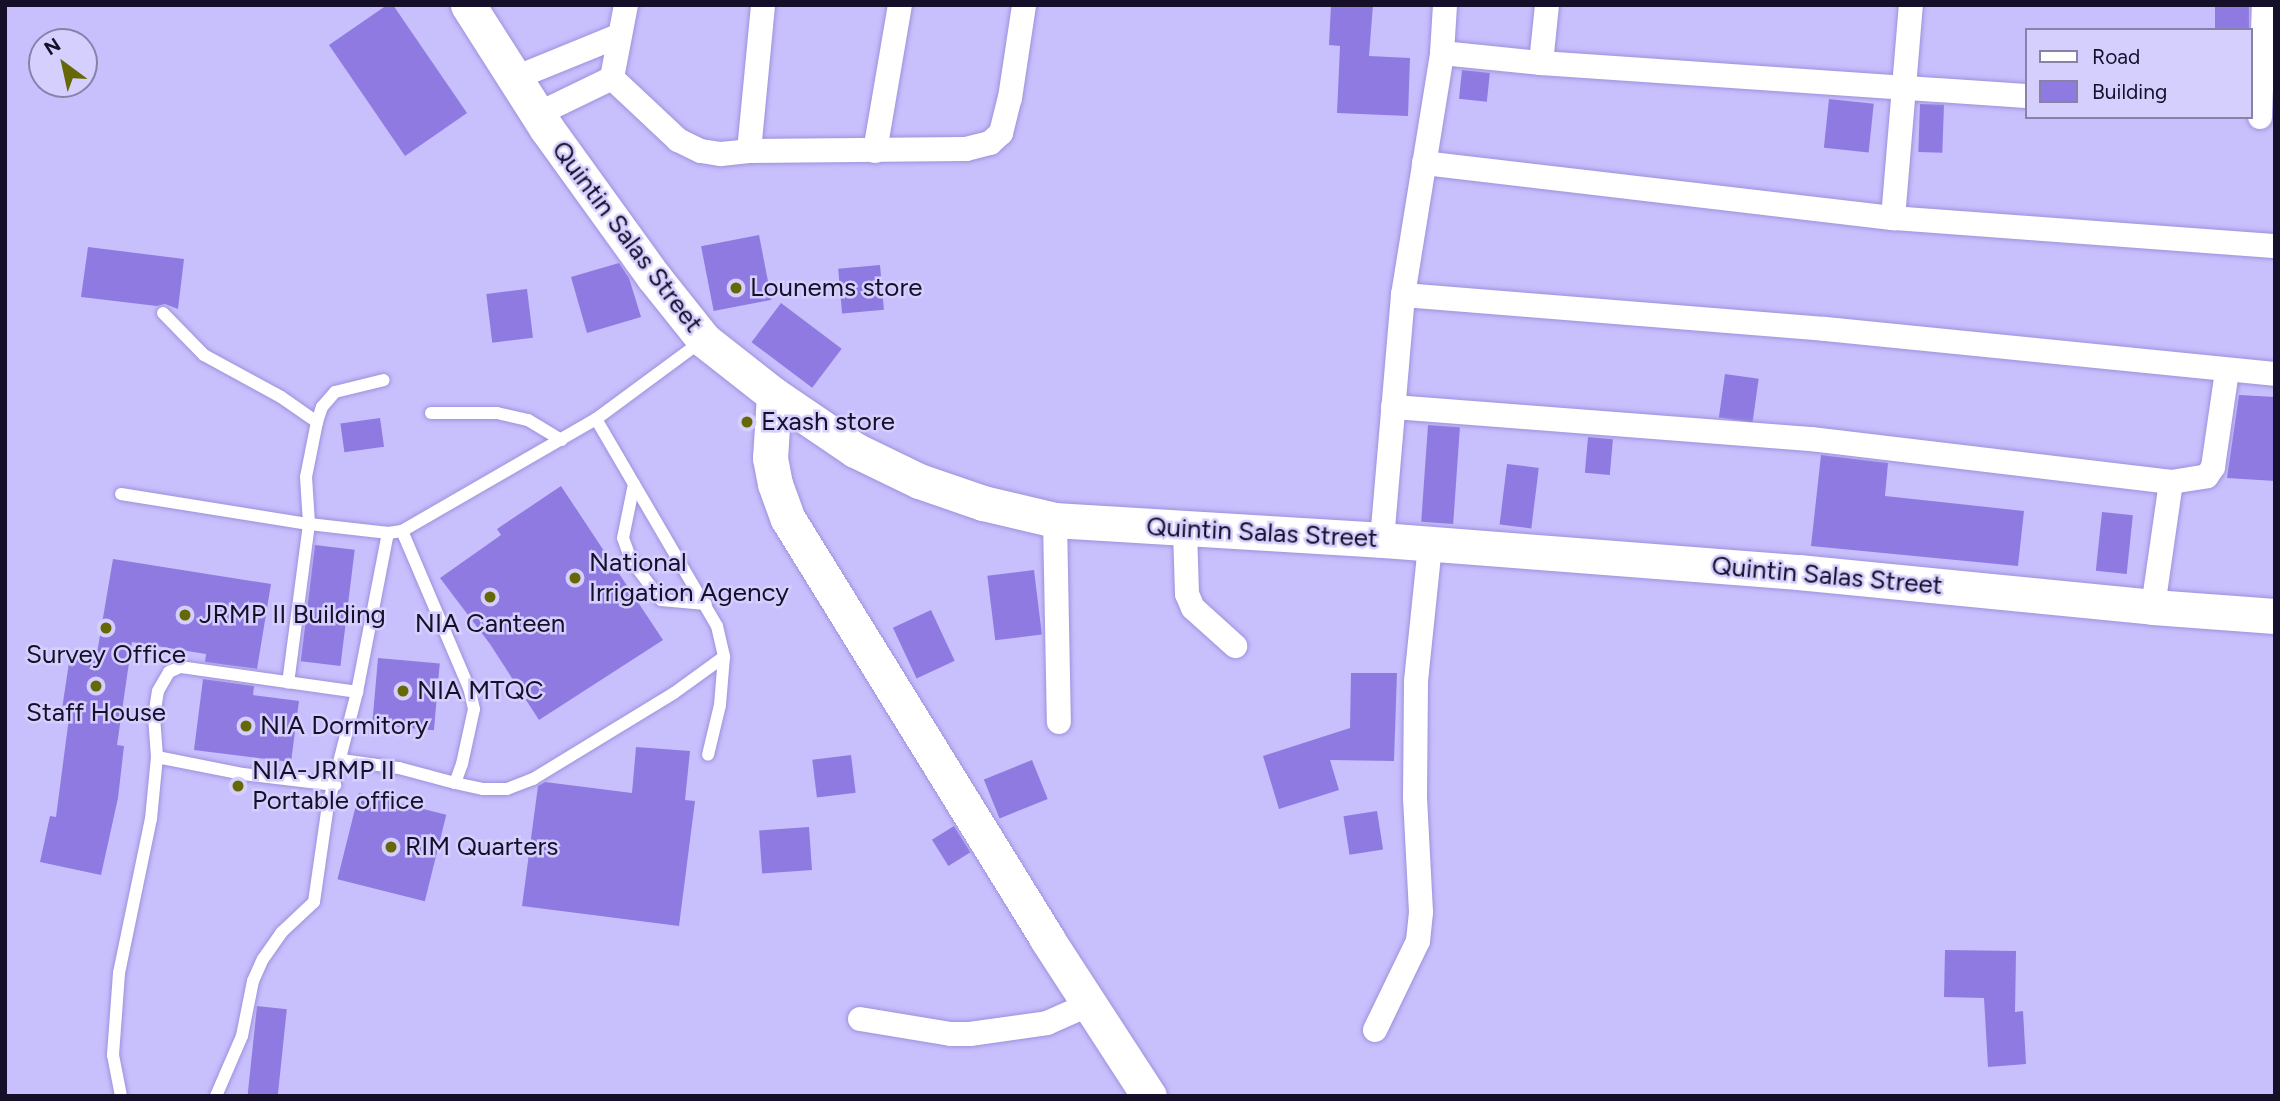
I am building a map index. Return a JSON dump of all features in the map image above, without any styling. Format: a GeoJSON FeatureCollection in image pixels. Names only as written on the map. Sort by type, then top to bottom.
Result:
{"type":"FeatureCollection","features":[{"type":"Feature","properties":{"kind":"main road","name":"Quintin Salas Street"},"geometry":{"type":"LineString","coordinates":[[468,5],[538,114],[653,276],[704,340],[774,395],[855,450],[919,481],[983,503],[1055,520],[1381,540],[1798,572],[2153,607],[2275,615]]}},
{"type":"Feature","properties":{"kind":"main road"},"geometry":{"type":"LineString","coordinates":[[774,395],[771,458],[775,484],[788,519],[1047,939],[1149,1096]]}},
{"type":"Feature","properties":{"kind":"street"},"geometry":{"type":"LineString","coordinates":[[612,78],[626,5]]}},
{"type":"Feature","properties":{"kind":"street"},"geometry":{"type":"LineString","coordinates":[[749,151],[763,5]]}},
{"type":"Feature","properties":{"kind":"street"},"geometry":{"type":"LineString","coordinates":[[875,151],[900,5]]}},
{"type":"Feature","properties":{"kind":"street"},"geometry":{"type":"LineString","coordinates":[[612,78],[678,140],[701,151],[975,148],[995,139],[1001,132],[1010,98],[1024,5]]}},
{"type":"Feature","properties":{"kind":"street"},"geometry":{"type":"LineString","coordinates":[[1381,540],[1404,295],[1442,53],[1446,5]]}},
{"type":"Feature","properties":{"kind":"street"},"geometry":{"type":"LineString","coordinates":[[1541,63],[1547,5]]}},
{"type":"Feature","properties":{"kind":"street"},"geometry":{"type":"LineString","coordinates":[[1893,218],[1902,85],[1911,5]]}},
{"type":"Feature","properties":{"kind":"street"},"geometry":{"type":"LineString","coordinates":[[2262,117],[2264,5]]}},
{"type":"Feature","properties":{"kind":"street"},"geometry":{"type":"LineString","coordinates":[[515,78],[618,36]]}},
{"type":"Feature","properties":{"kind":"street"},"geometry":{"type":"LineString","coordinates":[[1442,53],[1541,63],[1902,85],[2024,96]]}},
{"type":"Feature","properties":{"kind":"street"},"geometry":{"type":"LineString","coordinates":[[538,114],[612,78]]}},
{"type":"Feature","properties":{"kind":"street"},"geometry":{"type":"LineString","coordinates":[[1423,163],[1893,218],[2275,246]]}},
{"type":"Feature","properties":{"kind":"street"},"geometry":{"type":"LineString","coordinates":[[1404,295],[1825,329],[2275,374]]}},
{"type":"Feature","properties":{"kind":"street"},"geometry":{"type":"LineString","coordinates":[[1393,407],[1811,439],[2171,482],[2207,476],[2213,467],[2227,371]]}},
{"type":"Feature","properties":{"kind":"street"},"geometry":{"type":"LineString","coordinates":[[2153,607],[2171,482]]}},
{"type":"Feature","properties":{"kind":"street"},"geometry":{"type":"LineString","coordinates":[[1055,520],[1059,722]]}},
{"type":"Feature","properties":{"kind":"street"},"geometry":{"type":"LineString","coordinates":[[1185,530],[1187,594],[1193,608],[1235,646]]}},
{"type":"Feature","properties":{"kind":"street"},"geometry":{"type":"LineString","coordinates":[[1375,1030],[1418,941],[1420,912],[1415,798],[1416,681],[1430,545]]}},
{"type":"Feature","properties":{"kind":"street"},"geometry":{"type":"LineString","coordinates":[[860,1020],[951,1034],[970,1034],[1047,1023],[1090,1004]]}},
{"type":"Feature","properties":{"kind":"lane"},"geometry":{"type":"LineString","coordinates":[[163,313],[204,355],[281,397],[317,422]]}},
{"type":"Feature","properties":{"kind":"lane"},"geometry":{"type":"LineString","coordinates":[[121,494],[309,524],[388,533],[402,531],[596,419],[704,340]]}},
{"type":"Feature","properties":{"kind":"lane"},"geometry":{"type":"LineString","coordinates":[[288,683],[309,524],[306,477],[317,422],[322,407],[335,392],[384,380]]}},
{"type":"Feature","properties":{"kind":"lane"},"geometry":{"type":"LineString","coordinates":[[431,413],[498,413],[527,420],[561,440]]}},
{"type":"Feature","properties":{"kind":"lane"},"geometry":{"type":"LineString","coordinates":[[596,419],[706,604],[716,626],[724,657],[720,705],[708,755]]}},
{"type":"Feature","properties":{"kind":"lane"},"geometry":{"type":"LineString","coordinates":[[634,484],[623,538],[631,560],[661,600],[706,604]]}},
{"type":"Feature","properties":{"kind":"lane"},"geometry":{"type":"LineString","coordinates":[[402,531],[470,688],[474,709],[455,783]]}},
{"type":"Feature","properties":{"kind":"lane"},"geometry":{"type":"LineString","coordinates":[[216,1096],[242,1036],[253,981],[263,959],[282,932],[314,902],[328,805],[342,760],[357,692],[388,533]]}},
{"type":"Feature","properties":{"kind":"lane"},"geometry":{"type":"LineString","coordinates":[[342,760],[399,768],[482,789],[508,789],[533,779],[674,693],[724,657]]}},
{"type":"Feature","properties":{"kind":"lane"},"geometry":{"type":"LineString","coordinates":[[121,1096],[113,1055],[119,973],[151,819],[157,757],[154,716],[158,691],[169,672],[186,666],[357,692]]}},
{"type":"Feature","properties":{"kind":"lane"},"geometry":{"type":"LineString","coordinates":[[157,757],[243,774],[335,785]]}},
{"type":"Feature","properties":{"kind":"building"},"geometry":{"type":"Polygon","coordinates":[[[387,5],[393,5],[467,113],[405,156],[329,45],[387,5]]]}},
{"type":"Feature","properties":{"kind":"building"},"geometry":{"type":"Polygon","coordinates":[[[1331,5],[1373,5],[1369,56],[1410,58],[1408,116],[1337,113],[1340,46],[1329,45],[1331,5]]]}},
{"type":"Feature","properties":{"kind":"building"},"geometry":{"type":"Polygon","coordinates":[[[2215,5],[2249,5],[2249,28],[2215,28],[2215,5]]]}},
{"type":"Feature","properties":{"kind":"building"},"geometry":{"type":"Polygon","coordinates":[[[1462,70],[1490,73],[1487,102],[1459,99],[1462,70]]]}},
{"type":"Feature","properties":{"kind":"building"},"geometry":{"type":"Polygon","coordinates":[[[1829,99],[1874,104],[1869,152],[1824,148],[1829,99]]]}},
{"type":"Feature","properties":{"kind":"building"},"geometry":{"type":"Polygon","coordinates":[[[1920,104],[1944,105],[1942,153],[1918,152],[1920,104]]]}},
{"type":"Feature","properties":{"kind":"building"},"geometry":{"type":"Polygon","coordinates":[[[759,235],[772,300],[714,311],[701,246],[759,235]]]}},
{"type":"Feature","properties":{"kind":"building"},"geometry":{"type":"Polygon","coordinates":[[[88,247],[184,259],[178,309],[165,304],[157,306],[81,297],[88,247]]]}},
{"type":"Feature","properties":{"kind":"building"},"geometry":{"type":"Polygon","coordinates":[[[619,263],[629,278],[641,317],[587,333],[571,277],[619,263]]]}},
{"type":"Feature","properties":{"kind":"building"},"geometry":{"type":"Polygon","coordinates":[[[880,265],[884,310],[842,313],[838,269],[880,265]]]}},
{"type":"Feature","properties":{"kind":"building"},"geometry":{"type":"Polygon","coordinates":[[[527,289],[533,338],[492,343],[486,294],[527,289]]]}},
{"type":"Feature","properties":{"kind":"building"},"geometry":{"type":"Polygon","coordinates":[[[781,303],[842,349],[812,388],[752,342],[781,303]]]}},
{"type":"Feature","properties":{"kind":"building"},"geometry":{"type":"Polygon","coordinates":[[[1725,374],[1759,379],[1753,422],[1719,418],[1725,374]]]}},
{"type":"Feature","properties":{"kind":"building"},"geometry":{"type":"Polygon","coordinates":[[[2239,395],[2275,397],[2275,481],[2227,478],[2239,395]]]}},
{"type":"Feature","properties":{"kind":"building"},"geometry":{"type":"Polygon","coordinates":[[[380,418],[384,447],[344,452],[340,424],[380,418]]]}},
{"type":"Feature","properties":{"kind":"building"},"geometry":{"type":"Polygon","coordinates":[[[1428,425],[1460,427],[1453,524],[1421,522],[1428,425]]]}},
{"type":"Feature","properties":{"kind":"building"},"geometry":{"type":"Polygon","coordinates":[[[1588,437],[1613,439],[1610,475],[1585,473],[1588,437]]]}},
{"type":"Feature","properties":{"kind":"building"},"geometry":{"type":"Polygon","coordinates":[[[1821,455],[1888,463],[1885,496],[2024,511],[2018,566],[1811,546],[1821,455]]]}},
{"type":"Feature","properties":{"kind":"building"},"geometry":{"type":"Polygon","coordinates":[[[1507,464],[1539,468],[1531,528],[1500,525],[1507,464]]]}},
{"type":"Feature","properties":{"kind":"building","name":"National Irrigation Agency"},"geometry":{"type":"Polygon","coordinates":[[[561,486],[663,640],[539,720],[490,644],[440,578],[501,535],[497,529],[561,486]]]}},
{"type":"Feature","properties":{"kind":"building"},"geometry":{"type":"Polygon","coordinates":[[[2102,512],[2133,515],[2127,574],[2096,571],[2102,512]]]}},
{"type":"Feature","properties":{"kind":"building"},"geometry":{"type":"Polygon","coordinates":[[[315,545],[355,550],[340,666],[301,661],[315,545]]]}},
{"type":"Feature","properties":{"kind":"building"},"geometry":{"type":"Polygon","coordinates":[[[113,559],[271,584],[257,669],[205,662],[206,654],[132,642],[117,745],[124,746],[118,798],[101,875],[40,862],[50,816],[56,817],[70,710],[62,709],[70,656],[96,659],[113,559]]]}},
{"type":"Feature","properties":{"kind":"building"},"geometry":{"type":"Polygon","coordinates":[[[1034,570],[1042,635],[995,640],[987,576],[1034,570]]]}},
{"type":"Feature","properties":{"kind":"building"},"geometry":{"type":"Polygon","coordinates":[[[931,610],[955,661],[917,679],[893,628],[931,610]]]}},
{"type":"Feature","properties":{"kind":"building"},"geometry":{"type":"Polygon","coordinates":[[[378,658],[440,663],[434,730],[372,725],[378,658]]]}},
{"type":"Feature","properties":{"kind":"building"},"geometry":{"type":"Polygon","coordinates":[[[1351,673],[1397,673],[1394,761],[1330,760],[1339,790],[1279,809],[1263,756],[1350,728],[1351,673]]]}},
{"type":"Feature","properties":{"kind":"building","name":"NIA Dormitory"},"geometry":{"type":"Polygon","coordinates":[[[203,679],[254,686],[253,695],[299,701],[291,762],[194,750],[203,679]]]}},
{"type":"Feature","properties":{"kind":"building"},"geometry":{"type":"Polygon","coordinates":[[[636,747],[690,751],[685,800],[695,801],[679,926],[522,906],[538,786],[545,782],[632,793],[636,747]]]}},
{"type":"Feature","properties":{"kind":"building"},"geometry":{"type":"Polygon","coordinates":[[[851,755],[856,793],[817,797],[812,760],[851,755]]]}},
{"type":"Feature","properties":{"kind":"building"},"geometry":{"type":"Polygon","coordinates":[[[1032,760],[1048,799],[1000,818],[984,779],[1032,760]]]}},
{"type":"Feature","properties":{"kind":"building","name":"RIM Quarters"},"geometry":{"type":"Polygon","coordinates":[[[359,793],[446,815],[425,901],[337,879],[359,793]]]}},
{"type":"Feature","properties":{"kind":"building"},"geometry":{"type":"Polygon","coordinates":[[[1377,811],[1383,850],[1350,855],[1343,816],[1377,811]]]}},
{"type":"Feature","properties":{"kind":"building"},"geometry":{"type":"Polygon","coordinates":[[[954,826],[970,852],[948,866],[932,840],[954,826]]]}},
{"type":"Feature","properties":{"kind":"building"},"geometry":{"type":"Polygon","coordinates":[[[809,827],[812,870],[762,873],[759,830],[809,827]]]}},
{"type":"Feature","properties":{"kind":"building"},"geometry":{"type":"Polygon","coordinates":[[[1945,950],[2016,951],[2015,1012],[2023,1011],[2026,1064],[1988,1067],[1984,998],[1944,997],[1945,950]]]}},
{"type":"Feature","properties":{"kind":"building"},"geometry":{"type":"Polygon","coordinates":[[[257,1006],[287,1009],[278,1096],[248,1096],[257,1006]]]}},
{"type":"Feature","properties":{"kind":"place","name":"Lounems store"},"geometry":{"type":"Point","coordinates":[736,288]}},
{"type":"Feature","properties":{"kind":"place","name":"Exash store"},"geometry":{"type":"Point","coordinates":[747,422]}},
{"type":"Feature","properties":{"kind":"place","name":"National Irrigation Agency"},"geometry":{"type":"Point","coordinates":[575,578]}},
{"type":"Feature","properties":{"kind":"place","name":"NIA Canteen"},"geometry":{"type":"Point","coordinates":[490,597]}},
{"type":"Feature","properties":{"kind":"place","name":"JRMP II Building"},"geometry":{"type":"Point","coordinates":[185,615]}},
{"type":"Feature","properties":{"kind":"place","name":"Survey Office"},"geometry":{"type":"Point","coordinates":[106,628]}},
{"type":"Feature","properties":{"kind":"place","name":"Staff House"},"geometry":{"type":"Point","coordinates":[96,686]}},
{"type":"Feature","properties":{"kind":"place","name":"NIA MTQC"},"geometry":{"type":"Point","coordinates":[403,691]}},
{"type":"Feature","properties":{"kind":"place","name":"NIA Dormitory"},"geometry":{"type":"Point","coordinates":[246,726]}},
{"type":"Feature","properties":{"kind":"place","name":"NIA-JRMP II Portable office"},"geometry":{"type":"Point","coordinates":[238,786]}},
{"type":"Feature","properties":{"kind":"place","name":"RIM Quarters"},"geometry":{"type":"Point","coordinates":[391,847]}}]}
